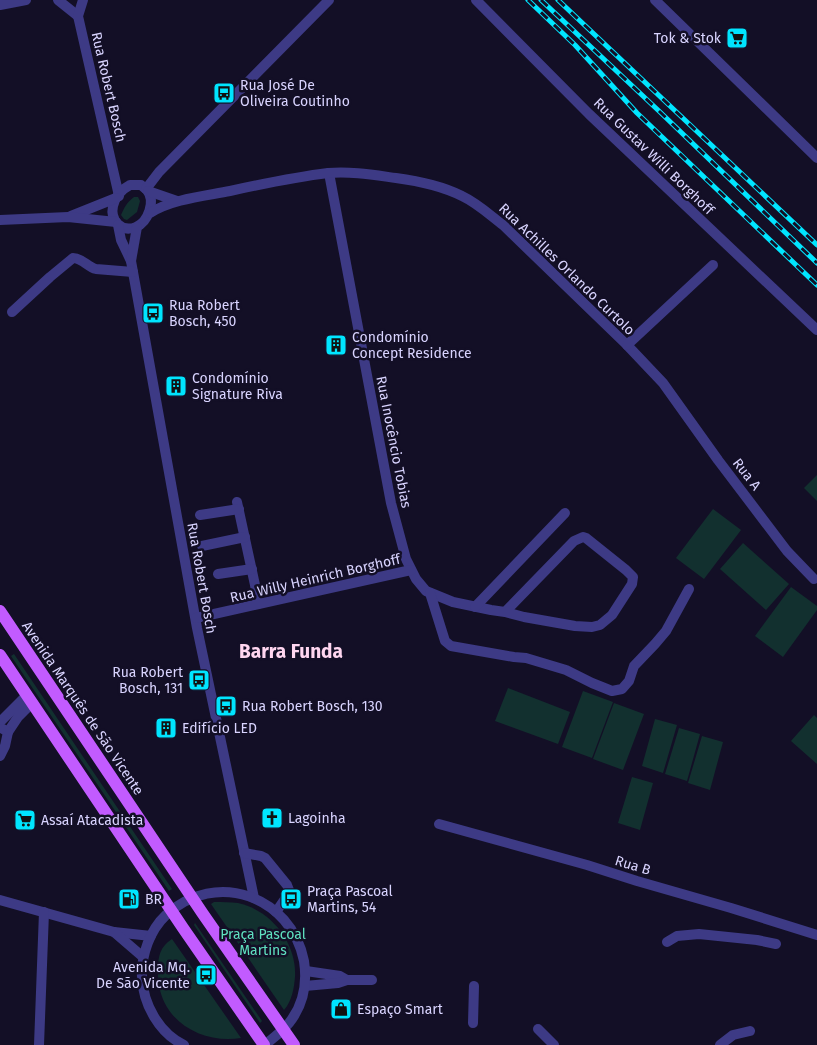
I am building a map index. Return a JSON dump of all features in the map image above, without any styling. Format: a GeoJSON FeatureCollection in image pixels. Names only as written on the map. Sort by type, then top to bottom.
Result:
{"type":"FeatureCollection","features":[{"type":"Feature","properties":{"kind":"main road","name":"Avenida Marquês de São Vicente"},"geometry":{"type":"LineString","coordinates":[[0,612],[294,1045]]}},
{"type":"Feature","properties":{"kind":"main road"},"geometry":{"type":"LineString","coordinates":[[1,661],[29,699],[264,1045]]}},
{"type":"Feature","properties":{"kind":"street"},"geometry":{"type":"LineString","coordinates":[[0,5],[26,0]]}},
{"type":"Feature","properties":{"kind":"street","name":"Rua Robert Bosch"},"geometry":{"type":"LineString","coordinates":[[58,0],[78,16]]}},
{"type":"Feature","properties":{"kind":"street","name":"Rua Robert Bosch"},"geometry":{"type":"LineString","coordinates":[[83,0],[78,16],[120,194]]}},
{"type":"Feature","properties":{"kind":"street"},"geometry":{"type":"LineString","coordinates":[[145,188],[321,4],[329,0]]}},
{"type":"Feature","properties":{"kind":"street","name":"Rua Gustav Willi Borghoff"},"geometry":{"type":"LineString","coordinates":[[476,0],[589,114],[817,330]]}},
{"type":"Feature","properties":{"kind":"street"},"geometry":{"type":"LineString","coordinates":[[655,0],[817,158]]}},
{"type":"Feature","properties":{"kind":"street","name":"Rua Achilles Orlando Curtolo"},"geometry":{"type":"LineString","coordinates":[[150,213],[156,209],[178,202],[272,182],[329,173],[353,173],[429,184],[463,196],[485,210],[503,225],[627,345],[663,383]]}},
{"type":"Feature","properties":{"kind":"street","name":"Rua Inocêncio Tobias"},"geometry":{"type":"LineString","coordinates":[[329,173],[391,503],[406,559],[416,579],[428,592],[445,641],[451,646],[526,658],[566,670],[612,691],[622,689],[629,681],[634,666],[656,644],[666,630],[689,589]]}},
{"type":"Feature","properties":{"kind":"street"},"geometry":{"type":"LineString","coordinates":[[68,217],[120,194],[130,186],[145,188],[178,202]]}},
{"type":"Feature","properties":{"kind":"street"},"geometry":{"type":"LineString","coordinates":[[0,220],[68,217],[117,224],[123,228],[138,227],[150,213],[151,204],[145,188]]}},
{"type":"Feature","properties":{"kind":"street"},"geometry":{"type":"LineString","coordinates":[[117,224],[112,212],[120,194]]}},
{"type":"Feature","properties":{"kind":"street","name":"Rua Robert Bosch"},"geometry":{"type":"LineString","coordinates":[[117,224],[121,240],[132,266],[196,618],[254,898]]}},
{"type":"Feature","properties":{"kind":"street","name":"Rua Robert Bosch"},"geometry":{"type":"LineString","coordinates":[[132,266],[138,227]]}},
{"type":"Feature","properties":{"kind":"street"},"geometry":{"type":"LineString","coordinates":[[12,312],[74,258],[78,258],[91,268],[96,269],[132,266]]}},
{"type":"Feature","properties":{"kind":"street"},"geometry":{"type":"LineString","coordinates":[[627,345],[713,265]]}},
{"type":"Feature","properties":{"kind":"street","name":"Rua A"},"geometry":{"type":"LineString","coordinates":[[663,383],[718,460],[788,551],[814,578]]}},
{"type":"Feature","properties":{"kind":"street"},"geometry":{"type":"LineString","coordinates":[[200,514],[238,505],[258,604]]}},
{"type":"Feature","properties":{"kind":"street"},"geometry":{"type":"LineString","coordinates":[[475,607],[565,513]]}},
{"type":"Feature","properties":{"kind":"street"},"geometry":{"type":"LineString","coordinates":[[202,546],[245,537]]}},
{"type":"Feature","properties":{"kind":"street"},"geometry":{"type":"LineString","coordinates":[[428,592],[447,600],[475,607],[575,626],[592,627],[600,625],[612,615],[632,584],[632,577],[626,570],[583,537],[574,541],[505,612]]}},
{"type":"Feature","properties":{"kind":"street"},"geometry":{"type":"LineString","coordinates":[[218,574],[252,569]]}},
{"type":"Feature","properties":{"kind":"street","name":"Rua Willy Heinrich Borghoff"},"geometry":{"type":"LineString","coordinates":[[196,618],[411,570]]}},
{"type":"Feature","properties":{"kind":"street"},"geometry":{"type":"LineString","coordinates":[[0,722],[29,699]]}},
{"type":"Feature","properties":{"kind":"street"},"geometry":{"type":"LineString","coordinates":[[0,756],[5,746],[4,729],[18,717],[29,699]]}},
{"type":"Feature","properties":{"kind":"street","name":"Rua B"},"geometry":{"type":"LineString","coordinates":[[439,824],[587,865],[817,935]]}},
{"type":"Feature","properties":{"kind":"street"},"geometry":{"type":"LineString","coordinates":[[244,853],[265,858],[287,885],[289,890],[288,896],[276,912]]}},
{"type":"Feature","properties":{"kind":"street"},"geometry":{"type":"LineString","coordinates":[[184,1045],[165,1031],[153,1015],[142,983],[143,957],[151,936],[163,918],[172,910],[193,898],[208,893],[224,892],[239,893],[254,898],[276,912],[290,927],[301,948],[306,971],[305,986],[298,1009],[292,1020],[283,1030],[264,1045]]}},
{"type":"Feature","properties":{"kind":"street"},"geometry":{"type":"LineString","coordinates":[[0,900],[114,932],[151,936]]}},
{"type":"Feature","properties":{"kind":"street"},"geometry":{"type":"LineString","coordinates":[[39,1045],[44,912]]}},
{"type":"Feature","properties":{"kind":"street"},"geometry":{"type":"LineString","coordinates":[[114,932],[143,957]]}},
{"type":"Feature","properties":{"kind":"street"},"geometry":{"type":"LineString","coordinates":[[667,942],[677,936],[699,934],[757,940],[776,944]]}},
{"type":"Feature","properties":{"kind":"street"},"geometry":{"type":"LineString","coordinates":[[306,971],[340,976],[347,980]]}},
{"type":"Feature","properties":{"kind":"street"},"geometry":{"type":"LineString","coordinates":[[305,986],[338,983],[347,980],[372,980]]}},
{"type":"Feature","properties":{"kind":"street"},"geometry":{"type":"LineString","coordinates":[[473,1023],[474,986]]}},
{"type":"Feature","properties":{"kind":"street"},"geometry":{"type":"LineString","coordinates":[[538,1029],[554,1045]]}},
{"type":"Feature","properties":{"kind":"street"},"geometry":{"type":"LineString","coordinates":[[720,1045],[733,1035],[750,1031]]}},
{"type":"Feature","properties":{"kind":"green space"},"geometry":{"type":"Polygon","coordinates":[[[134,197],[138,197],[140,201],[137,212],[127,220],[124,219],[121,215],[122,212],[134,197]]]}},
{"type":"Feature","properties":{"kind":"green space"},"geometry":{"type":"Polygon","coordinates":[[[817,475],[817,501],[804,488],[817,475]]]}},
{"type":"Feature","properties":{"kind":"green space"},"geometry":{"type":"Polygon","coordinates":[[[713,509],[741,530],[704,579],[676,558],[713,509]]]}},
{"type":"Feature","properties":{"kind":"green space"},"geometry":{"type":"Polygon","coordinates":[[[743,543],[789,584],[766,610],[720,569],[743,543]]]}},
{"type":"Feature","properties":{"kind":"green space"},"geometry":{"type":"Polygon","coordinates":[[[791,587],[817,606],[817,610],[783,657],[755,636],[791,587]]]}},
{"type":"Feature","properties":{"kind":"green space"},"geometry":{"type":"Polygon","coordinates":[[[14,654],[172,889],[169,891],[11,656],[14,654]]]}},
{"type":"Feature","properties":{"kind":"green space"},"geometry":{"type":"Polygon","coordinates":[[[508,688],[570,712],[558,744],[495,721],[508,688]]]}},
{"type":"Feature","properties":{"kind":"green space"},"geometry":{"type":"Polygon","coordinates":[[[583,691],[613,702],[592,758],[562,747],[583,691]]]}},
{"type":"Feature","properties":{"kind":"green space"},"geometry":{"type":"Polygon","coordinates":[[[614,703],[644,714],[623,770],[593,759],[614,703]]]}},
{"type":"Feature","properties":{"kind":"green space"},"geometry":{"type":"Polygon","coordinates":[[[814,715],[817,718],[817,764],[791,741],[814,715]]]}},
{"type":"Feature","properties":{"kind":"green space"},"geometry":{"type":"Polygon","coordinates":[[[655,719],[677,725],[663,773],[642,766],[655,719]]]}},
{"type":"Feature","properties":{"kind":"green space"},"geometry":{"type":"Polygon","coordinates":[[[679,728],[700,734],[687,781],[665,774],[679,728]]]}},
{"type":"Feature","properties":{"kind":"green space"},"geometry":{"type":"Polygon","coordinates":[[[702,736],[723,742],[710,790],[688,783],[702,736]]]}},
{"type":"Feature","properties":{"kind":"green space"},"geometry":{"type":"Polygon","coordinates":[[[632,777],[653,783],[640,830],[618,823],[632,777]]]}},
{"type":"Feature","properties":{"kind":"green space","name":"Praça Pascoal Martins"},"geometry":{"type":"Polygon","coordinates":[[[214,902],[238,903],[250,907],[271,921],[287,940],[292,952],[295,977],[291,999],[284,1010],[211,904],[214,902]]]}},
{"type":"Feature","properties":{"kind":"green space"},"geometry":{"type":"Polygon","coordinates":[[[195,923],[262,1021],[260,1023],[194,925],[195,923]]]}},
{"type":"Feature","properties":{"kind":"green space","name":"Praça Pascoal Martins"},"geometry":{"type":"Polygon","coordinates":[[[172,939],[241,1038],[214,1038],[201,1034],[189,1028],[169,1011],[159,985],[158,964],[162,949],[172,939]]]}},
{"type":"Feature","properties":{"kind":"railway"},"geometry":{"type":"LineString","coordinates":[[528,0],[575,45],[637,113],[817,285]]}},
{"type":"Feature","properties":{"kind":"railway"},"geometry":{"type":"LineString","coordinates":[[541,0],[817,263]]}},
{"type":"Feature","properties":{"kind":"railway"},"geometry":{"type":"LineString","coordinates":[[558,0],[817,245]]}},
{"type":"Feature","properties":{"kind":"place","name":"Tok & Stok"},"geometry":{"type":"Point","coordinates":[737,38]}},
{"type":"Feature","properties":{"kind":"place","name":"Rua José De Oliveira Coutinho"},"geometry":{"type":"Point","coordinates":[224,93]}},
{"type":"Feature","properties":{"kind":"place","name":"Rua Robert Bosch, 450"},"geometry":{"type":"Point","coordinates":[153,313]}},
{"type":"Feature","properties":{"kind":"place","name":"Condomínio Concept Residence"},"geometry":{"type":"Point","coordinates":[336,345]}},
{"type":"Feature","properties":{"kind":"place","name":"Condomínio Signature Riva"},"geometry":{"type":"Point","coordinates":[176,386]}},
{"type":"Feature","properties":{"kind":"place","name":"Rua Robert Bosch, 131"},"geometry":{"type":"Point","coordinates":[199,680]}},
{"type":"Feature","properties":{"kind":"place","name":"Rua Robert Bosch, 130"},"geometry":{"type":"Point","coordinates":[226,706]}},
{"type":"Feature","properties":{"kind":"place","name":"Edifício LED"},"geometry":{"type":"Point","coordinates":[166,728]}},
{"type":"Feature","properties":{"kind":"place","name":"Lagoinha"},"geometry":{"type":"Point","coordinates":[272,818]}},
{"type":"Feature","properties":{"kind":"place","name":"Assaí Atacadista"},"geometry":{"type":"Point","coordinates":[25,820]}},
{"type":"Feature","properties":{"kind":"place","name":"BR"},"geometry":{"type":"Point","coordinates":[129,899]}},
{"type":"Feature","properties":{"kind":"place","name":"Praça Pascoal Martins, 54"},"geometry":{"type":"Point","coordinates":[291,899]}},
{"type":"Feature","properties":{"kind":"place","name":"Avenida Mq. De São Vicente"},"geometry":{"type":"Point","coordinates":[206,975]}},
{"type":"Feature","properties":{"kind":"place","name":"Espaço Smart"},"geometry":{"type":"Point","coordinates":[341,1009]}},
{"type":"Feature","properties":{"kind":"district","name":"Barra Funda"},"geometry":{"type":"Point","coordinates":[291,651]}}]}
